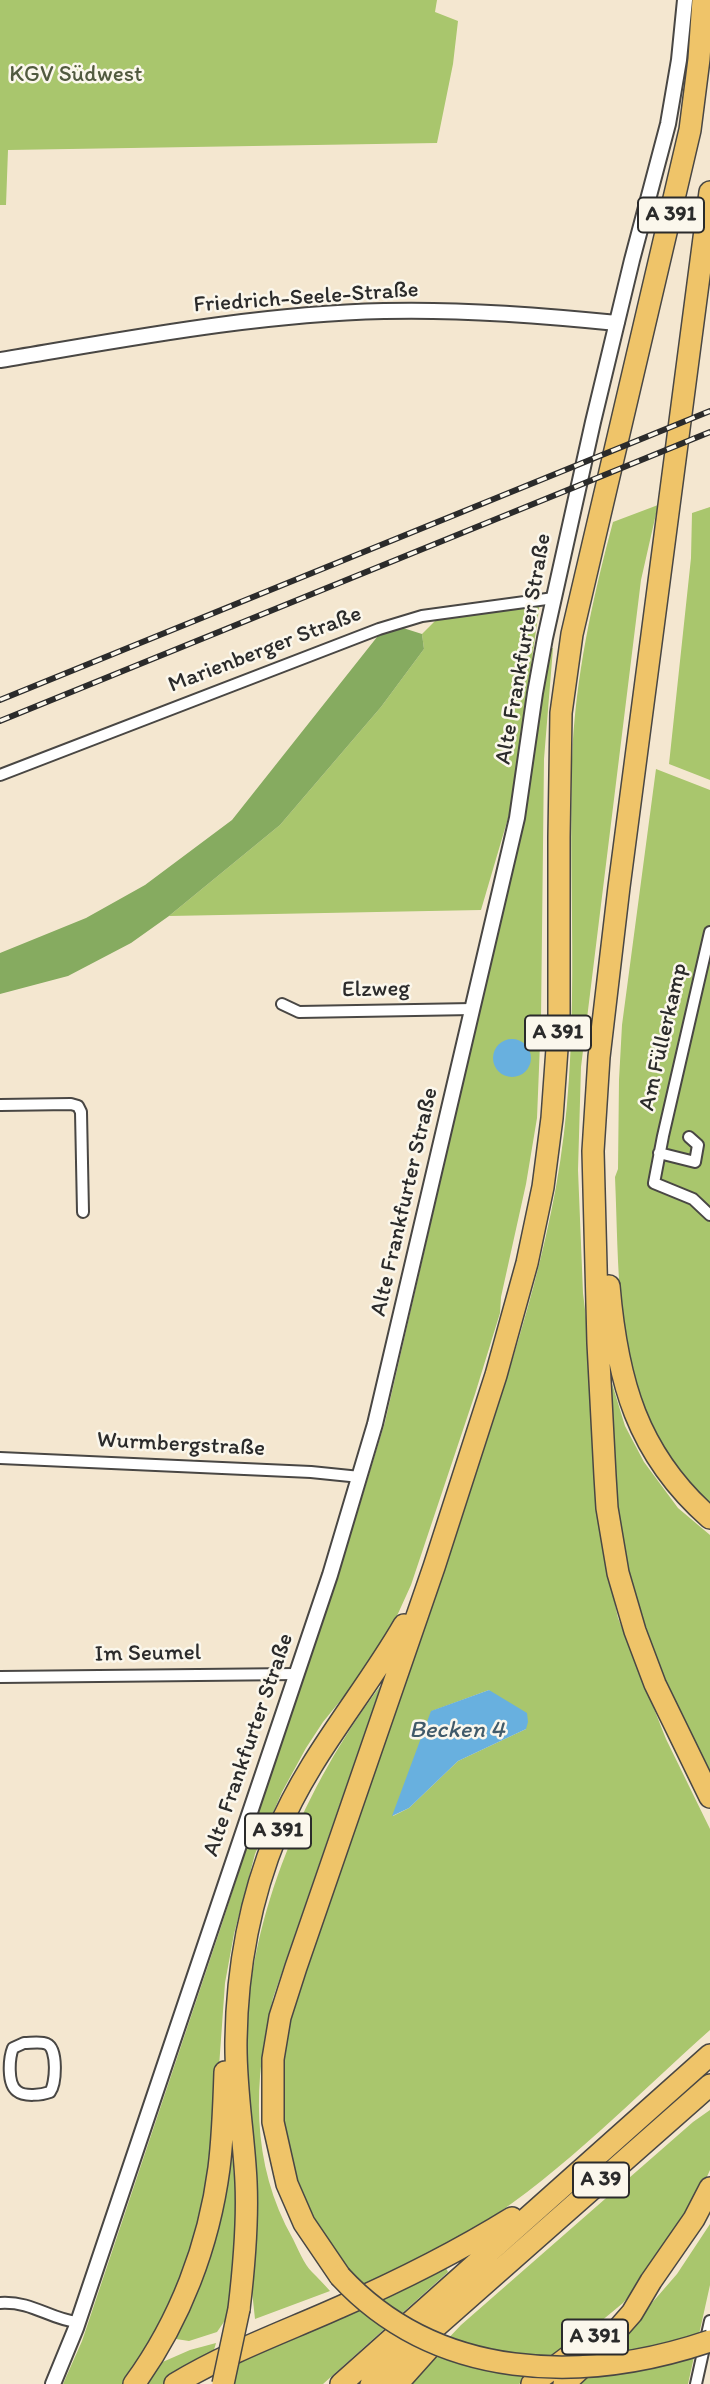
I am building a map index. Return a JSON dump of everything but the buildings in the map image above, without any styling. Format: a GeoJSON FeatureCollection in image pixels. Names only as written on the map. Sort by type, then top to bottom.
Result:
{"type":"FeatureCollection","features":[{"type":"Feature","properties":{"kind":"highway","name":"A 391"},"geometry":{"type":"LineString","coordinates":[[223,2384],[239,2309],[247,2229],[246,2182],[236,2069],[237,2009],[250,1917],[258,1887],[277,1832],[316,1758],[394,1642],[418,1601],[433,1567],[496,1375],[527,1263],[543,1187],[552,1118],[559,1021],[561,713],[572,634],[690,130],[703,0]]}},
{"type":"Feature","properties":{"kind":"highway","name":"A 391"},"geometry":{"type":"LineString","coordinates":[[710,192],[620,873],[597,1088],[593,1151],[598,1343],[608,1519],[618,1573],[639,1644],[655,1684],[710,1797]]}},
{"type":"Feature","properties":{"kind":"highway"},"geometry":{"type":"LineString","coordinates":[[597,1088],[603,1204],[617,1357],[637,1420],[664,1468],[693,1503],[710,1518]]}},
{"type":"Feature","properties":{"kind":"highway"},"geometry":{"type":"LineString","coordinates":[[433,1567],[280,2017],[273,2059],[271,2101],[281,2164],[295,2204],[304,2224],[340,2276],[373,2309],[411,2337],[453,2358],[497,2372],[565,2380],[611,2376],[656,2365],[710,2341]]}},
{"type":"Feature","properties":{"kind":"highway"},"geometry":{"type":"LineString","coordinates":[[134,2384],[158,2349],[180,2306],[208,2227],[222,2144],[226,2032],[237,2009]]}},
{"type":"Feature","properties":{"kind":"highway","name":"A 39"},"geometry":{"type":"LineString","coordinates":[[341,2384],[710,2055]]}},
{"type":"Feature","properties":{"kind":"highway","name":"A 39"},"geometry":{"type":"LineString","coordinates":[[371,2384],[710,2085]]}},
{"type":"Feature","properties":{"kind":"highway","name":"A 391"},"geometry":{"type":"LineString","coordinates":[[532,2384],[595,2337],[651,2281],[678,2244],[710,2189]]}},
{"type":"Feature","properties":{"kind":"highway"},"geometry":{"type":"LineString","coordinates":[[175,2384],[226,2355],[337,2309],[422,2269],[555,2191]]}},
{"type":"Feature","properties":{"kind":"highway"},"geometry":{"type":"LineString","coordinates":[[397,2384],[492,2276]]}},
{"type":"Feature","properties":{"kind":"highway"},"geometry":{"type":"LineString","coordinates":[[564,2384],[596,2354],[626,2319],[651,2281]]}},
{"type":"Feature","properties":{"kind":"street","name":"Alte Frankfurter Straße"},"geometry":{"type":"LineString","coordinates":[[53,2384],[77,2322],[297,1674],[360,1477],[388,1373],[517,818],[535,693],[554,598],[617,323],[668,124],[680,60],[685,0]]}},
{"type":"Feature","properties":{"kind":"street","name":"Friedrich-Seele-Straße"},"geometry":{"type":"LineString","coordinates":[[0,360],[189,329],[348,313],[475,312],[545,315],[617,323]]}},
{"type":"Feature","properties":{"kind":"street","name":"Marienberger Straße"},"geometry":{"type":"LineString","coordinates":[[0,775],[379,629],[422,616],[554,598]]}},
{"type":"Feature","properties":{"kind":"street","name":"Am Füllerkamp"},"geometry":{"type":"LineString","coordinates":[[710,932],[654,1183],[693,1199],[710,1215]]}},
{"type":"Feature","properties":{"kind":"street","name":"Elzweg"},"geometry":{"type":"LineString","coordinates":[[282,1004],[299,1012],[473,1009]]}},
{"type":"Feature","properties":{"kind":"street"},"geometry":{"type":"LineString","coordinates":[[0,1105],[78,1106],[81,1112],[83,1212]]}},
{"type":"Feature","properties":{"kind":"street"},"geometry":{"type":"LineString","coordinates":[[659,1153],[695,1162],[698,1145],[689,1137]]}},
{"type":"Feature","properties":{"kind":"street","name":"Wurmbergstraße"},"geometry":{"type":"LineString","coordinates":[[0,1458],[298,1471],[360,1477]]}},
{"type":"Feature","properties":{"kind":"street","name":"Im Seumel"},"geometry":{"type":"LineString","coordinates":[[0,1677],[297,1674]]}},
{"type":"Feature","properties":{"kind":"street"},"geometry":{"type":"LineString","coordinates":[[24,2043],[46,2043],[53,2052],[54,2086],[45,2094],[18,2093],[5,2068],[13,2048],[24,2043]]}},
{"type":"Feature","properties":{"kind":"street"},"geometry":{"type":"LineString","coordinates":[[0,2303],[16,2302],[65,2321],[77,2322]]}},
{"type":"Feature","properties":{"kind":"street"},"geometry":{"type":"LineString","coordinates":[[696,2384],[710,2321]]}},
{"type":"Feature","properties":{"kind":"green space","name":"KGV Südwest"},"geometry":{"type":"Polygon","coordinates":[[[0,0],[437,0],[435,12],[458,21],[453,64],[437,143],[8,150],[6,205],[0,205],[0,0]]]}},
{"type":"Feature","properties":{"kind":"green space"},"geometry":{"type":"Polygon","coordinates":[[[658,505],[641,580],[581,1067],[578,1170],[583,1293],[590,1351],[597,1500],[605,1559],[618,1618],[666,1739],[710,1829],[710,2030],[599,2132],[512,2203],[454,2242],[364,2287],[323,2247],[293,2181],[280,2109],[283,2056],[288,2024],[504,1386],[546,1237],[564,1134],[569,1081],[574,730],[586,640],[613,522],[658,505]],[[489,1690],[432,1711],[393,1816],[409,1808],[458,1761],[526,1729],[489,1690]]]}},
{"type":"Feature","properties":{"kind":"green space"},"geometry":{"type":"Polygon","coordinates":[[[710,507],[710,780],[669,764],[691,558],[692,513],[710,507]]]}},
{"type":"Feature","properties":{"kind":"green space"},"geometry":{"type":"Polygon","coordinates":[[[540,602],[511,808],[481,910],[169,916],[280,825],[381,707],[424,649],[422,634],[438,618],[540,602]]]}},
{"type":"Feature","properties":{"kind":"green space"},"geometry":{"type":"Polygon","coordinates":[[[400,627],[422,634],[424,649],[381,707],[280,825],[169,916],[131,943],[68,976],[0,994],[0,953],[86,918],[145,885],[232,820],[381,632],[400,627]]]}},
{"type":"Feature","properties":{"kind":"green space"},"geometry":{"type":"Polygon","coordinates":[[[550,648],[553,648],[544,759],[537,1118],[500,1313],[411,1585],[391,1629],[306,1748],[282,1792],[255,1854],[234,1934],[225,1983],[215,2123],[197,2245],[169,2312],[125,2384],[63,2384],[82,2341],[221,1927],[342,1563],[385,1422],[525,814],[541,691],[550,648]]]}},
{"type":"Feature","properties":{"kind":"green space"},"geometry":{"type":"Polygon","coordinates":[[[656,769],[710,790],[710,1511],[663,1452],[644,1412],[627,1347],[619,1279],[615,1177],[618,1169],[622,1025],[656,769]]]}},
{"type":"Feature","properties":{"kind":"green space"},"geometry":{"type":"Polygon","coordinates":[[[610,1377],[625,1426],[644,1462],[678,1508],[710,1535],[710,1780],[652,1657],[623,1557],[615,1500],[610,1377]]]}},
{"type":"Feature","properties":{"kind":"green space"},"geometry":{"type":"Polygon","coordinates":[[[381,1685],[273,1998],[266,2029],[259,2091],[263,2151],[279,2210],[309,2269],[330,2291],[255,2319],[246,2042],[258,1946],[286,1853],[306,1809],[328,1765],[381,1685]]]}},
{"type":"Feature","properties":{"kind":"green space"},"geometry":{"type":"Polygon","coordinates":[[[710,2110],[710,2170],[700,2192],[650,2272],[623,2303],[553,2361],[519,2384],[405,2384],[461,2325],[710,2110]]]}},
{"type":"Feature","properties":{"kind":"green space"},"geometry":{"type":"Polygon","coordinates":[[[228,2153],[232,2153],[237,2209],[228,2316],[217,2332],[189,2341],[176,2339],[173,2334],[228,2153]]]}},
{"type":"Feature","properties":{"kind":"green space"},"geometry":{"type":"Polygon","coordinates":[[[710,2224],[710,2285],[688,2384],[571,2384],[644,2312],[677,2274],[710,2224]]]}},
{"type":"Feature","properties":{"kind":"green space"},"geometry":{"type":"Polygon","coordinates":[[[446,2268],[448,2272],[323,2384],[234,2384],[240,2360],[446,2268]]]}},
{"type":"Feature","properties":{"kind":"green space"},"geometry":{"type":"Polygon","coordinates":[[[216,2343],[212,2357],[164,2384],[145,2384],[158,2364],[190,2350],[216,2343]]]}},
{"type":"Feature","properties":{"kind":"water"},"geometry":{"type":"Polygon","coordinates":[[[512,1039],[526,1044],[531,1058],[526,1072],[512,1077],[498,1072],[493,1058],[498,1044],[512,1039]]]}},
{"type":"Feature","properties":{"kind":"water","name":"Becken 4"},"geometry":{"type":"Polygon","coordinates":[[[489,1690],[527,1713],[526,1729],[458,1761],[409,1808],[392,1816],[431,1711],[489,1690]]]}},
{"type":"Feature","properties":{"kind":"railway"},"geometry":{"type":"LineString","coordinates":[[0,700],[710,411]]}},
{"type":"Feature","properties":{"kind":"railway"},"geometry":{"type":"LineString","coordinates":[[0,721],[710,432]]}}]}
